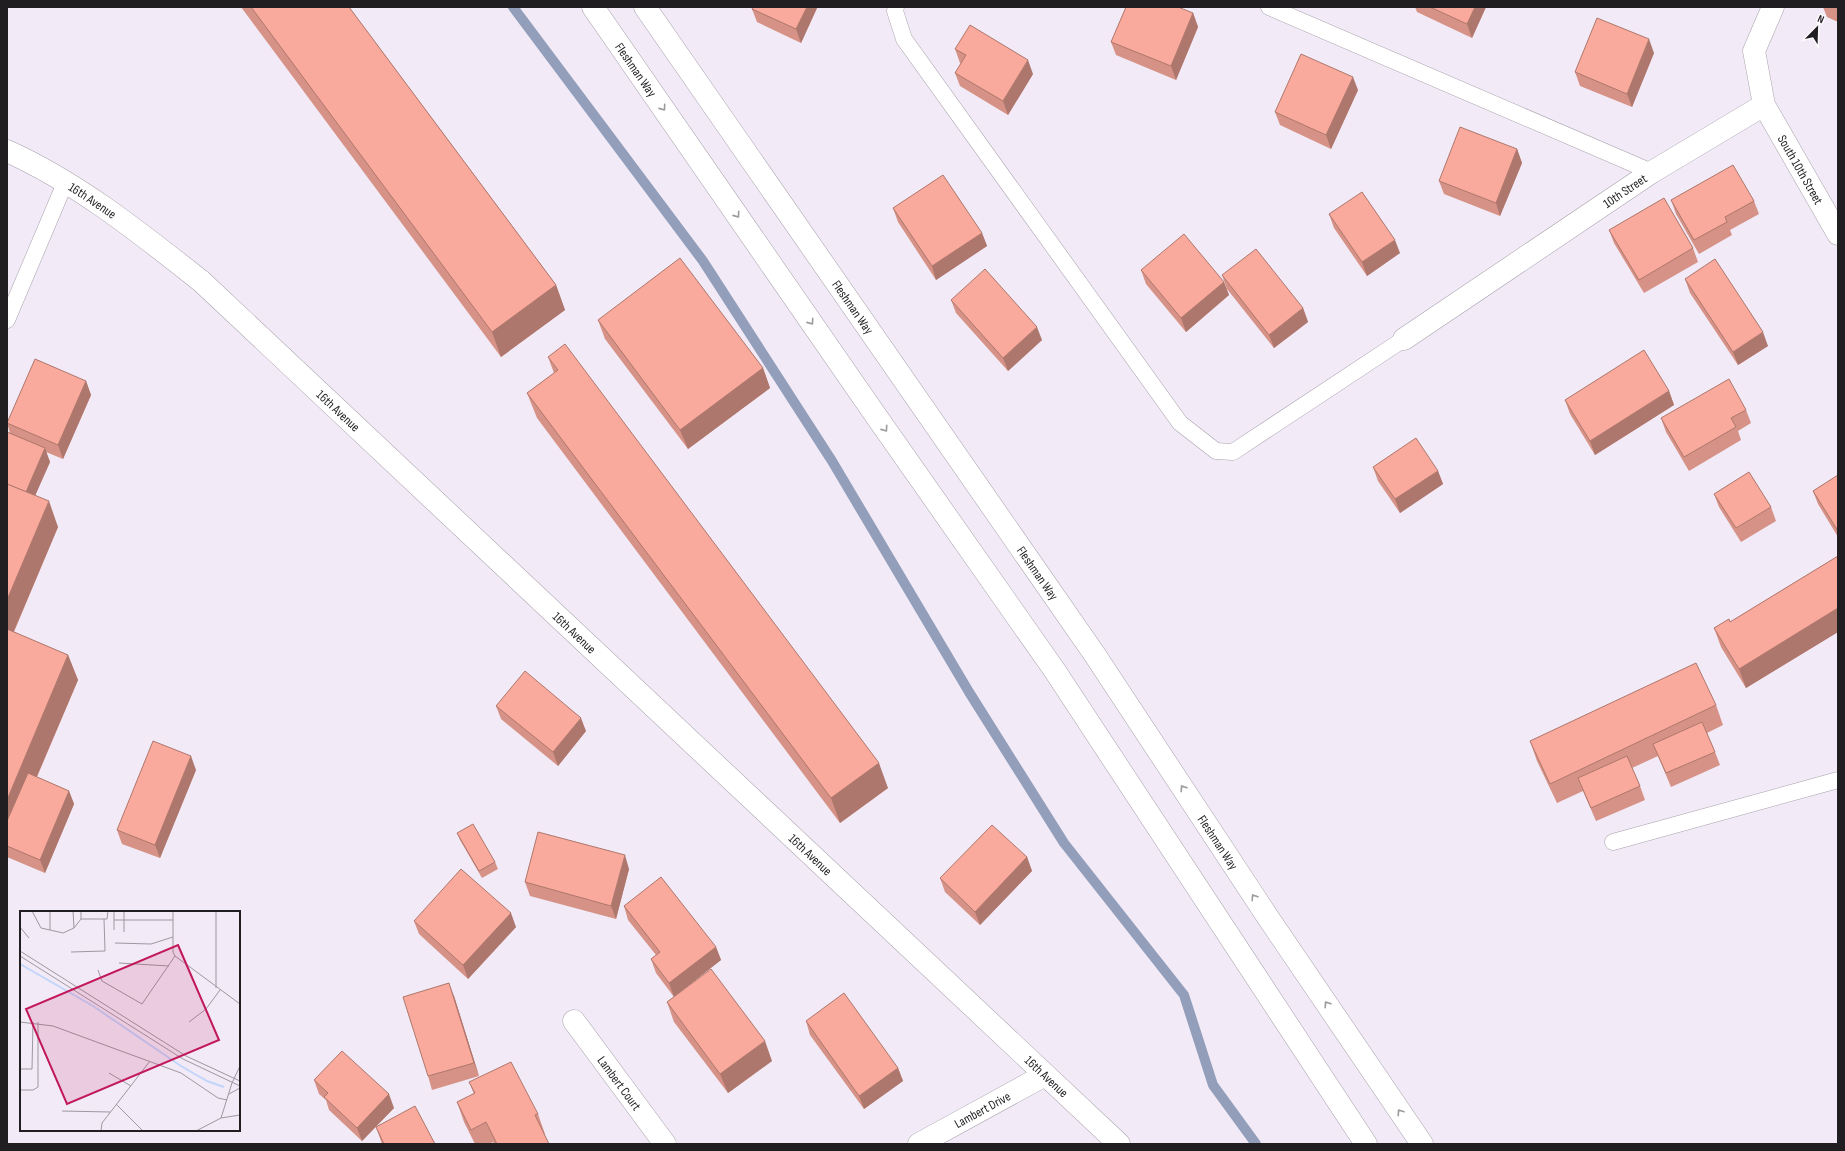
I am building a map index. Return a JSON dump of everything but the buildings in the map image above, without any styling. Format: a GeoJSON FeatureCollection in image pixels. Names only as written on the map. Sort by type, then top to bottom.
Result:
{"type":"FeatureCollection","features":[{"type":"Feature","properties":{"kind":"main road","name":"Fleshman Way"},"geometry":{"type":"LineString","coordinates":[[593,7],[1055,671],[1366,1144]]}},
{"type":"Feature","properties":{"kind":"main road","name":"Fleshman Way"},"geometry":{"type":"LineString","coordinates":[[645,7],[1095,655],[1268,916],[1422,1144]]}},
{"type":"Feature","properties":{"kind":"main road"},"geometry":{"type":"LineString","coordinates":[[1764,104],[1754,51],[1773,7]]}},
{"type":"Feature","properties":{"kind":"main road","name":"10th Street"},"geometry":{"type":"LineString","coordinates":[[1404,339],[1652,172],[1764,104]]}},
{"type":"Feature","properties":{"kind":"main road","name":"South 10th Street"},"geometry":{"type":"LineString","coordinates":[[1764,104],[1838,234]]}},
{"type":"Feature","properties":{"kind":"main road","name":"16th Avenue"},"geometry":{"type":"LineString","coordinates":[[8,154],[65,183],[137,230],[201,281],[1119,1144]]}},
{"type":"Feature","properties":{"kind":"main road","name":"Lambert Court"},"geometry":{"type":"LineString","coordinates":[[574,1021],[665,1144]]}},
{"type":"Feature","properties":{"kind":"main road","name":"Lambert Drive"},"geometry":{"type":"LineString","coordinates":[[919,1144],[1045,1075]]}},
{"type":"Feature","properties":{"kind":"lane"},"geometry":{"type":"LineString","coordinates":[[896,7],[895,11],[904,39],[1180,423],[1216,451],[1233,452],[1404,339]]}},
{"type":"Feature","properties":{"kind":"lane"},"geometry":{"type":"LineString","coordinates":[[1269,7],[1652,172]]}},
{"type":"Feature","properties":{"kind":"lane"},"geometry":{"type":"LineString","coordinates":[[7,320],[65,183]]}},
{"type":"Feature","properties":{"kind":"lane"},"geometry":{"type":"LineString","coordinates":[[1613,842],[1838,780]]}},
{"type":"Feature","properties":{"kind":"waterway"},"geometry":{"type":"LineString","coordinates":[[513,7],[703,261],[832,461],[969,692],[1064,843],[1184,995],[1213,1085],[1256,1144]]}}]}
